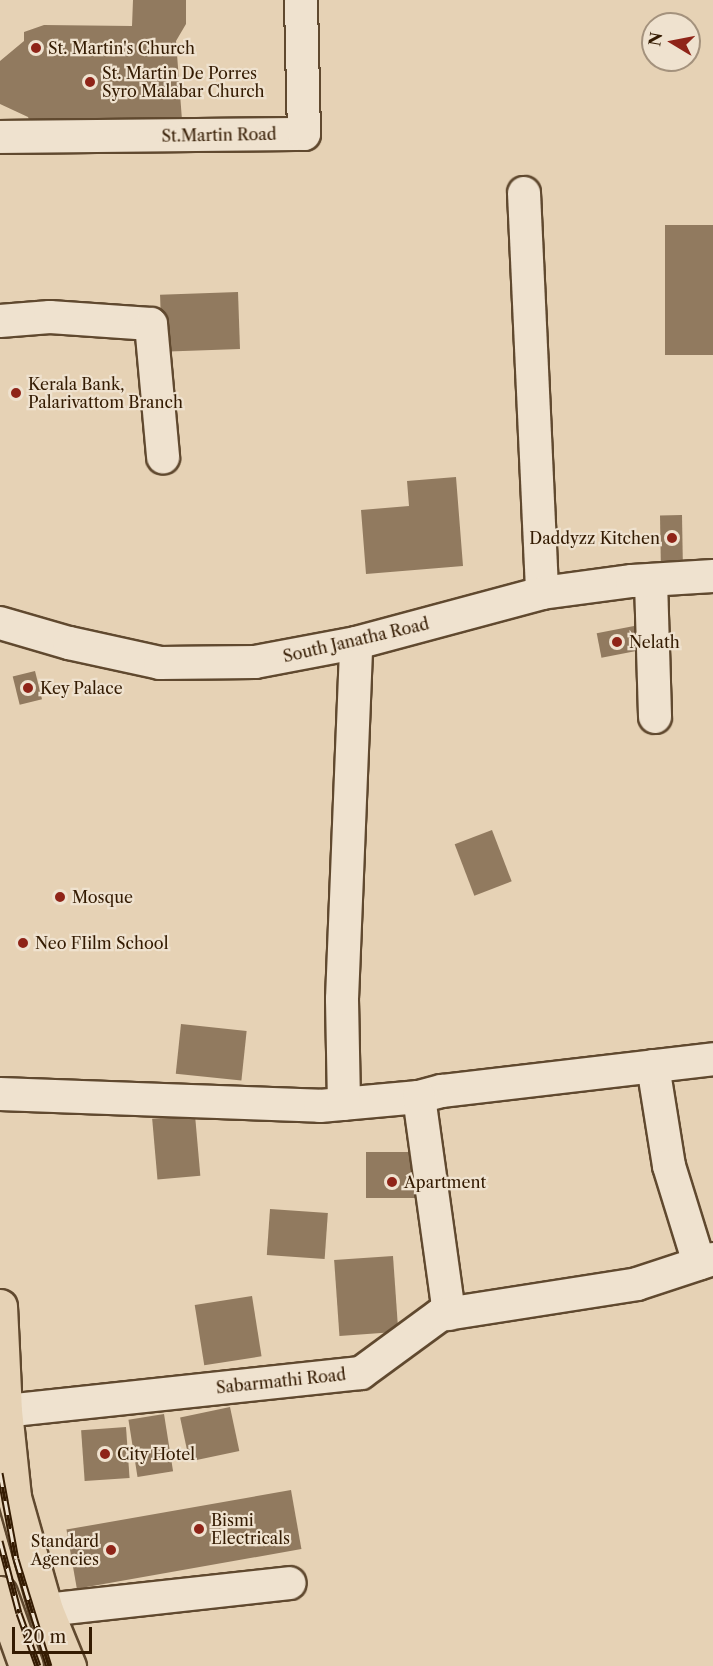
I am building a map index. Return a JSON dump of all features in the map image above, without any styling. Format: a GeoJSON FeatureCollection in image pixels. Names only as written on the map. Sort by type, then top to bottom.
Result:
{"type":"FeatureCollection","features":[{"type":"Feature","properties":{"kind":"main road"},"geometry":{"type":"LineString","coordinates":[[0,1306],[5,1411],[14,1497],[46,1610],[69,1666]]}},
{"type":"Feature","properties":{"kind":"main road"},"geometry":{"type":"LineString","coordinates":[[0,1593],[26,1666]]}},
{"type":"Feature","properties":{"kind":"street","name":"St.Martin Road"},"geometry":{"type":"LineString","coordinates":[[0,137],[304,134],[301,0]]}},
{"type":"Feature","properties":{"kind":"street"},"geometry":{"type":"LineString","coordinates":[[524,193],[542,593]]}},
{"type":"Feature","properties":{"kind":"street"},"geometry":{"type":"LineString","coordinates":[[0,321],[50,317],[151,324],[163,457]]}},
{"type":"Feature","properties":{"kind":"street","name":"South Janatha Road"},"geometry":{"type":"LineString","coordinates":[[0,624],[69,643],[160,663],[255,662],[356,643],[542,593],[632,581],[713,576]]}},
{"type":"Feature","properties":{"kind":"street"},"geometry":{"type":"LineString","coordinates":[[651,581],[655,717]]}},
{"type":"Feature","properties":{"kind":"street"},"geometry":{"type":"LineString","coordinates":[[345,1104],[342,999],[356,643]]}},
{"type":"Feature","properties":{"kind":"street"},"geometry":{"type":"LineString","coordinates":[[0,1094],[308,1105],[345,1104],[419,1097],[442,1091],[713,1059]]}},
{"type":"Feature","properties":{"kind":"street"},"geometry":{"type":"LineString","coordinates":[[653,1066],[669,1166],[706,1261]]}},
{"type":"Feature","properties":{"kind":"street"},"geometry":{"type":"LineString","coordinates":[[419,1097],[449,1314]]}},
{"type":"Feature","properties":{"kind":"street","name":"Sabarmathi Road"},"geometry":{"type":"LineString","coordinates":[[5,1411],[361,1372],[440,1315],[637,1284],[706,1261]]}},
{"type":"Feature","properties":{"kind":"street"},"geometry":{"type":"LineString","coordinates":[[46,1610],[290,1583]]}},
{"type":"Feature","properties":{"kind":"building","name":"St. Martin De Porres Syro Malabar Church"},"geometry":{"type":"Polygon","coordinates":[[[133,0],[186,0],[186,24],[176,41],[182,120],[33,129],[28,117],[0,104],[0,61],[24,41],[24,32],[44,25],[132,26],[133,0]]]}},
{"type":"Feature","properties":{"kind":"building"},"geometry":{"type":"Polygon","coordinates":[[[665,225],[713,225],[713,355],[665,355],[665,225]]]}},
{"type":"Feature","properties":{"kind":"building"},"geometry":{"type":"Polygon","coordinates":[[[238,292],[240,349],[162,352],[160,295],[238,292]]]}},
{"type":"Feature","properties":{"kind":"building"},"geometry":{"type":"Polygon","coordinates":[[[456,477],[463,566],[366,574],[361,510],[409,506],[407,481],[456,477]]]}},
{"type":"Feature","properties":{"kind":"building","name":"Daddyzz Kitchen"},"geometry":{"type":"Polygon","coordinates":[[[660,515],[682,515],[683,561],[661,561],[660,515]]]}},
{"type":"Feature","properties":{"kind":"building","name":"Nelath"},"geometry":{"type":"Polygon","coordinates":[[[634,626],[639,651],[601,658],[597,633],[634,626]]]}},
{"type":"Feature","properties":{"kind":"building","name":"Key Palace"},"geometry":{"type":"Polygon","coordinates":[[[35,671],[42,699],[20,705],[13,677],[35,671]]]}},
{"type":"Feature","properties":{"kind":"building"},"geometry":{"type":"Polygon","coordinates":[[[492,830],[512,881],[474,896],[455,844],[492,830]]]}},
{"type":"Feature","properties":{"kind":"building"},"geometry":{"type":"Polygon","coordinates":[[[181,1024],[247,1031],[241,1081],[176,1074],[181,1024]]]}},
{"type":"Feature","properties":{"kind":"building"},"geometry":{"type":"Polygon","coordinates":[[[195,1115],[200,1176],[157,1180],[152,1119],[195,1115]]]}},
{"type":"Feature","properties":{"kind":"building","name":"Apartment"},"geometry":{"type":"Polygon","coordinates":[[[366,1152],[408,1152],[418,1167],[418,1198],[366,1198],[366,1152]]]}},
{"type":"Feature","properties":{"kind":"building"},"geometry":{"type":"Polygon","coordinates":[[[270,1209],[328,1213],[325,1259],[267,1255],[270,1209]]]}},
{"type":"Feature","properties":{"kind":"building"},"geometry":{"type":"Polygon","coordinates":[[[393,1256],[398,1332],[339,1336],[334,1260],[393,1256]]]}},
{"type":"Feature","properties":{"kind":"building"},"geometry":{"type":"Polygon","coordinates":[[[252,1296],[262,1356],[204,1365],[195,1305],[252,1296]]]}},
{"type":"Feature","properties":{"kind":"building"},"geometry":{"type":"Polygon","coordinates":[[[230,1407],[239,1451],[189,1462],[180,1418],[230,1407]]]}},
{"type":"Feature","properties":{"kind":"building"},"geometry":{"type":"Polygon","coordinates":[[[164,1414],[173,1471],[138,1477],[128,1420],[164,1414]]]}},
{"type":"Feature","properties":{"kind":"building","name":"City Hotel"},"geometry":{"type":"Polygon","coordinates":[[[126,1427],[130,1478],[85,1481],[81,1430],[126,1427]]]}},
{"type":"Feature","properties":{"kind":"building"},"geometry":{"type":"Polygon","coordinates":[[[291,1490],[301,1549],[77,1589],[66,1530],[291,1490]]]}},
{"type":"Feature","properties":{"kind":"railway"},"geometry":{"type":"LineString","coordinates":[[0,1473],[16,1559],[49,1666]]}},
{"type":"Feature","properties":{"kind":"railway"},"geometry":{"type":"LineString","coordinates":[[0,1541],[19,1613],[38,1666]]}},
{"type":"Feature","properties":{"kind":"place","name":"St. Martin's Church"},"geometry":{"type":"Point","coordinates":[36,48]}},
{"type":"Feature","properties":{"kind":"place","name":"St. Martin De Porres Syro Malabar Church"},"geometry":{"type":"Point","coordinates":[90,82]}},
{"type":"Feature","properties":{"kind":"place","name":"Kerala Bank, Palarivattom Branch"},"geometry":{"type":"Point","coordinates":[16,393]}},
{"type":"Feature","properties":{"kind":"place","name":"Daddyzz Kitchen"},"geometry":{"type":"Point","coordinates":[672,538]}},
{"type":"Feature","properties":{"kind":"place","name":"Nelath"},"geometry":{"type":"Point","coordinates":[617,642]}},
{"type":"Feature","properties":{"kind":"place","name":"Key Palace"},"geometry":{"type":"Point","coordinates":[28,688]}},
{"type":"Feature","properties":{"kind":"place","name":"Mosque"},"geometry":{"type":"Point","coordinates":[60,897]}},
{"type":"Feature","properties":{"kind":"place","name":"Neo FIilm School"},"geometry":{"type":"Point","coordinates":[23,943]}},
{"type":"Feature","properties":{"kind":"place","name":"Apartment"},"geometry":{"type":"Point","coordinates":[392,1182]}},
{"type":"Feature","properties":{"kind":"place","name":"City Hotel"},"geometry":{"type":"Point","coordinates":[105,1454]}},
{"type":"Feature","properties":{"kind":"place","name":"Bismi Electricals"},"geometry":{"type":"Point","coordinates":[199,1529]}},
{"type":"Feature","properties":{"kind":"place","name":"Standard Agencies"},"geometry":{"type":"Point","coordinates":[111,1550]}}]}
